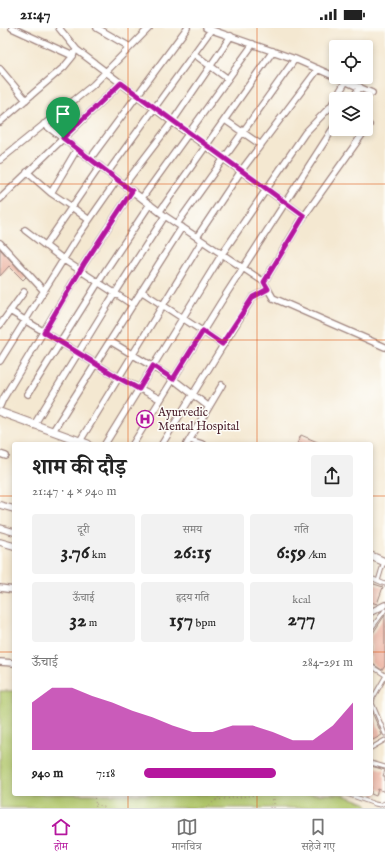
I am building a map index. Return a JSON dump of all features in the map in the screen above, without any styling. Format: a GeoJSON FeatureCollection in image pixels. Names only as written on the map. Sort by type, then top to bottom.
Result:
{"type":"FeatureCollection","features":[{"type":"Feature","properties":{"kind":"street"},"geometry":{"type":"LineString","coordinates":[[12,28],[73,56]]}},
{"type":"Feature","properties":{"kind":"street"},"geometry":{"type":"LineString","coordinates":[[59,28],[77,50],[172,122],[304,216]]}},
{"type":"Feature","properties":{"kind":"street"},"geometry":{"type":"LineString","coordinates":[[97,28],[130,47]]}},
{"type":"Feature","properties":{"kind":"street"},"geometry":{"type":"LineString","coordinates":[[0,160],[93,85],[148,28]]}},
{"type":"Feature","properties":{"kind":"street"},"geometry":{"type":"LineString","coordinates":[[90,159],[187,28]]}},
{"type":"Feature","properties":{"kind":"street"},"geometry":{"type":"LineString","coordinates":[[108,172],[194,54],[209,29],[273,51],[329,74]]}},
{"type":"Feature","properties":{"kind":"street"},"geometry":{"type":"LineString","coordinates":[[124,185],[172,122],[231,36]]}},
{"type":"Feature","properties":{"kind":"street"},"geometry":{"type":"LineString","coordinates":[[142,198],[253,44]]}},
{"type":"Feature","properties":{"kind":"street"},"geometry":{"type":"LineString","coordinates":[[0,122],[64,67],[77,50]]}},
{"type":"Feature","properties":{"kind":"street"},"geometry":{"type":"LineString","coordinates":[[160,211],[273,51]]}},
{"type":"Feature","properties":{"kind":"street"},"geometry":{"type":"LineString","coordinates":[[194,54],[228,79]]}},
{"type":"Feature","properties":{"kind":"street"},"geometry":{"type":"LineString","coordinates":[[53,432],[141,292],[179,226],[294,59]]}},
{"type":"Feature","properties":{"kind":"street"},"geometry":{"type":"LineString","coordinates":[[0,69],[26,100]]}},
{"type":"Feature","properties":{"kind":"street"},"geometry":{"type":"LineString","coordinates":[[86,442],[119,378],[163,305],[199,239],[241,171],[318,69]]}},
{"type":"Feature","properties":{"kind":"street"},"geometry":{"type":"LineString","coordinates":[[0,199],[121,83]]}},
{"type":"Feature","properties":{"kind":"street"},"geometry":{"type":"LineString","coordinates":[[106,442],[222,254],[305,133],[331,106],[345,84]]}},
{"type":"Feature","properties":{"kind":"street"},"geometry":{"type":"LineString","coordinates":[[352,84],[370,92]]}},
{"type":"Feature","properties":{"kind":"street"},"geometry":{"type":"LineString","coordinates":[[357,92],[360,87]]}},
{"type":"Feature","properties":{"kind":"street"},"geometry":{"type":"LineString","coordinates":[[225,120],[261,145]]}},
{"type":"Feature","properties":{"kind":"street"},"geometry":{"type":"LineString","coordinates":[[44,124],[165,216],[264,282],[273,298],[385,347]]}},
{"type":"Feature","properties":{"kind":"street"},"geometry":{"type":"LineString","coordinates":[[134,442],[203,331],[329,135]]}},
{"type":"Feature","properties":{"kind":"street"},"geometry":{"type":"LineString","coordinates":[[264,282],[304,216],[361,136]]}},
{"type":"Feature","properties":{"kind":"street"},"geometry":{"type":"LineString","coordinates":[[51,193],[77,149]]}},
{"type":"Feature","properties":{"kind":"street"},"geometry":{"type":"LineString","coordinates":[[45,246],[100,166]]}},
{"type":"Feature","properties":{"kind":"street"},"geometry":{"type":"LineString","coordinates":[[27,172],[51,193],[89,220]]}},
{"type":"Feature","properties":{"kind":"street"},"geometry":{"type":"LineString","coordinates":[[0,361],[89,220],[118,180]]}},
{"type":"Feature","properties":{"kind":"street"},"geometry":{"type":"LineString","coordinates":[[0,406],[80,271],[132,191]]}},
{"type":"Feature","properties":{"kind":"street"},"geometry":{"type":"LineString","coordinates":[[28,394],[98,282],[150,204]]}},
{"type":"Feature","properties":{"kind":"street"},"geometry":{"type":"LineString","coordinates":[[34,425],[115,293],[165,216]]}},
{"type":"Feature","properties":{"kind":"street"},"geometry":{"type":"LineString","coordinates":[[25,230],[64,260],[133,305]]}},
{"type":"Feature","properties":{"kind":"street"},"geometry":{"type":"LineString","coordinates":[[0,243],[44,291]]}},
{"type":"Feature","properties":{"kind":"street"},"geometry":{"type":"LineString","coordinates":[[163,442],[222,344],[253,297],[268,289]]}},
{"type":"Feature","properties":{"kind":"street"},"geometry":{"type":"LineString","coordinates":[[0,325],[24,292]]}},
{"type":"Feature","properties":{"kind":"street"},"geometry":{"type":"LineString","coordinates":[[141,292],[222,344]]}},
{"type":"Feature","properties":{"kind":"street"},"geometry":{"type":"LineString","coordinates":[[10,311],[119,378],[160,399]]}},
{"type":"Feature","properties":{"kind":"street"},"geometry":{"type":"LineString","coordinates":[[110,341],[173,379],[209,407]]}},
{"type":"Feature","properties":{"kind":"street"},"geometry":{"type":"LineString","coordinates":[[189,442],[222,385]]}},
{"type":"Feature","properties":{"kind":"street"},"geometry":{"type":"LineString","coordinates":[[0,412],[82,442]]}},
{"type":"Feature","properties":{"kind":"street"},"geometry":{"type":"LineString","coordinates":[[0,505],[12,508]]}},
{"type":"Feature","properties":{"kind":"street"},"geometry":{"type":"LineString","coordinates":[[0,528],[12,531]]}},
{"type":"Feature","properties":{"kind":"street"},"geometry":{"type":"LineString","coordinates":[[0,542],[12,545]]}},
{"type":"Feature","properties":{"kind":"street"},"geometry":{"type":"LineString","coordinates":[[373,557],[384,561]]}},
{"type":"Feature","properties":{"kind":"street"},"geometry":{"type":"LineString","coordinates":[[0,588],[12,590]]}},
{"type":"Feature","properties":{"kind":"street"},"geometry":{"type":"LineString","coordinates":[[373,611],[385,605]]}},
{"type":"Feature","properties":{"kind":"street"},"geometry":{"type":"LineString","coordinates":[[0,662],[12,663]]}},
{"type":"Feature","properties":{"kind":"lane"},"geometry":{"type":"LineString","coordinates":[[378,581],[384,561]]}},
{"type":"Feature","properties":{"kind":"lane"},"geometry":{"type":"LineString","coordinates":[[373,579],[385,584]]}},
{"type":"Feature","properties":{"kind":"lane"},"geometry":{"type":"LineString","coordinates":[[373,627],[385,610]]}},
{"type":"Feature","properties":{"kind":"lane"},"geometry":{"type":"LineString","coordinates":[[373,667],[385,676],[373,698]]}},
{"type":"Feature","properties":{"kind":"lane"},"geometry":{"type":"LineString","coordinates":[[373,705],[385,734]]}},
{"type":"Feature","properties":{"kind":"lane"},"geometry":{"type":"LineString","coordinates":[[373,747],[385,740]]}},
{"type":"Feature","properties":{"kind":"lane"},"geometry":{"type":"LineString","coordinates":[[373,764],[385,767]]}},
{"type":"Feature","properties":{"kind":"lane"},"geometry":{"type":"LineString","coordinates":[[353,796],[375,804],[380,805],[385,803]]}},
{"type":"Feature","properties":{"kind":"path"},"geometry":{"type":"LineString","coordinates":[[94,796],[96,808]]}},
{"type":"Feature","properties":{"kind":"path"},"geometry":{"type":"LineString","coordinates":[[206,808],[220,796]]}},
{"type":"Feature","properties":{"kind":"path"},"geometry":{"type":"LineString","coordinates":[[216,800],[248,796]]}},
{"type":"Feature","properties":{"kind":"path"},"geometry":{"type":"LineString","coordinates":[[270,808],[273,796]]}},
{"type":"Feature","properties":{"kind":"path"},"geometry":{"type":"LineString","coordinates":[[274,796],[274,808]]}},
{"type":"Feature","properties":{"kind":"path"},"geometry":{"type":"LineString","coordinates":[[96,804],[106,808]]}},
{"type":"Feature","properties":{"kind":"green space"},"geometry":{"type":"Polygon","coordinates":[[[0,691],[12,691],[12,796],[346,796],[366,803],[369,808],[0,808],[0,691]]]}},
{"type":"Feature","properties":{"kind":"building"},"geometry":{"type":"Polygon","coordinates":[[[0,249],[26,277],[23,280],[9,266],[0,276],[0,249]]]}},
{"type":"Feature","properties":{"kind":"building"},"geometry":{"type":"Polygon","coordinates":[[[301,435],[317,442],[298,442],[301,435]]]}},
{"type":"Feature","properties":{"kind":"building"},"geometry":{"type":"Polygon","coordinates":[[[373,584],[383,587],[377,604],[373,603],[373,584]]]}},
{"type":"Feature","properties":{"kind":"building"},"geometry":{"type":"Polygon","coordinates":[[[385,615],[385,666],[382,670],[373,664],[373,633],[385,615]]]}},
{"type":"Feature","properties":{"kind":"building"},"geometry":{"type":"Polygon","coordinates":[[[373,715],[382,735],[373,740],[373,715]]]}},
{"type":"Feature","properties":{"kind":"building"},"geometry":{"type":"Polygon","coordinates":[[[373,767],[385,770],[383,776],[385,776],[385,792],[378,789],[376,796],[373,795],[373,767]]]}},
{"type":"Feature","properties":{"kind":"place","name":"Ayurvedic Mental Hospital"},"geometry":{"type":"Point","coordinates":[145,419]}},
{"type":"Feature","properties":{"kind":"route"},"geometry":{"type":"LineString","coordinates":[[121,83],[172,122],[304,216],[264,282],[268,289],[255,294],[222,344],[203,331],[173,379],[153,366],[139,389],[44,332],[84,264],[132,191],[63,138],[121,83]]}}]}
